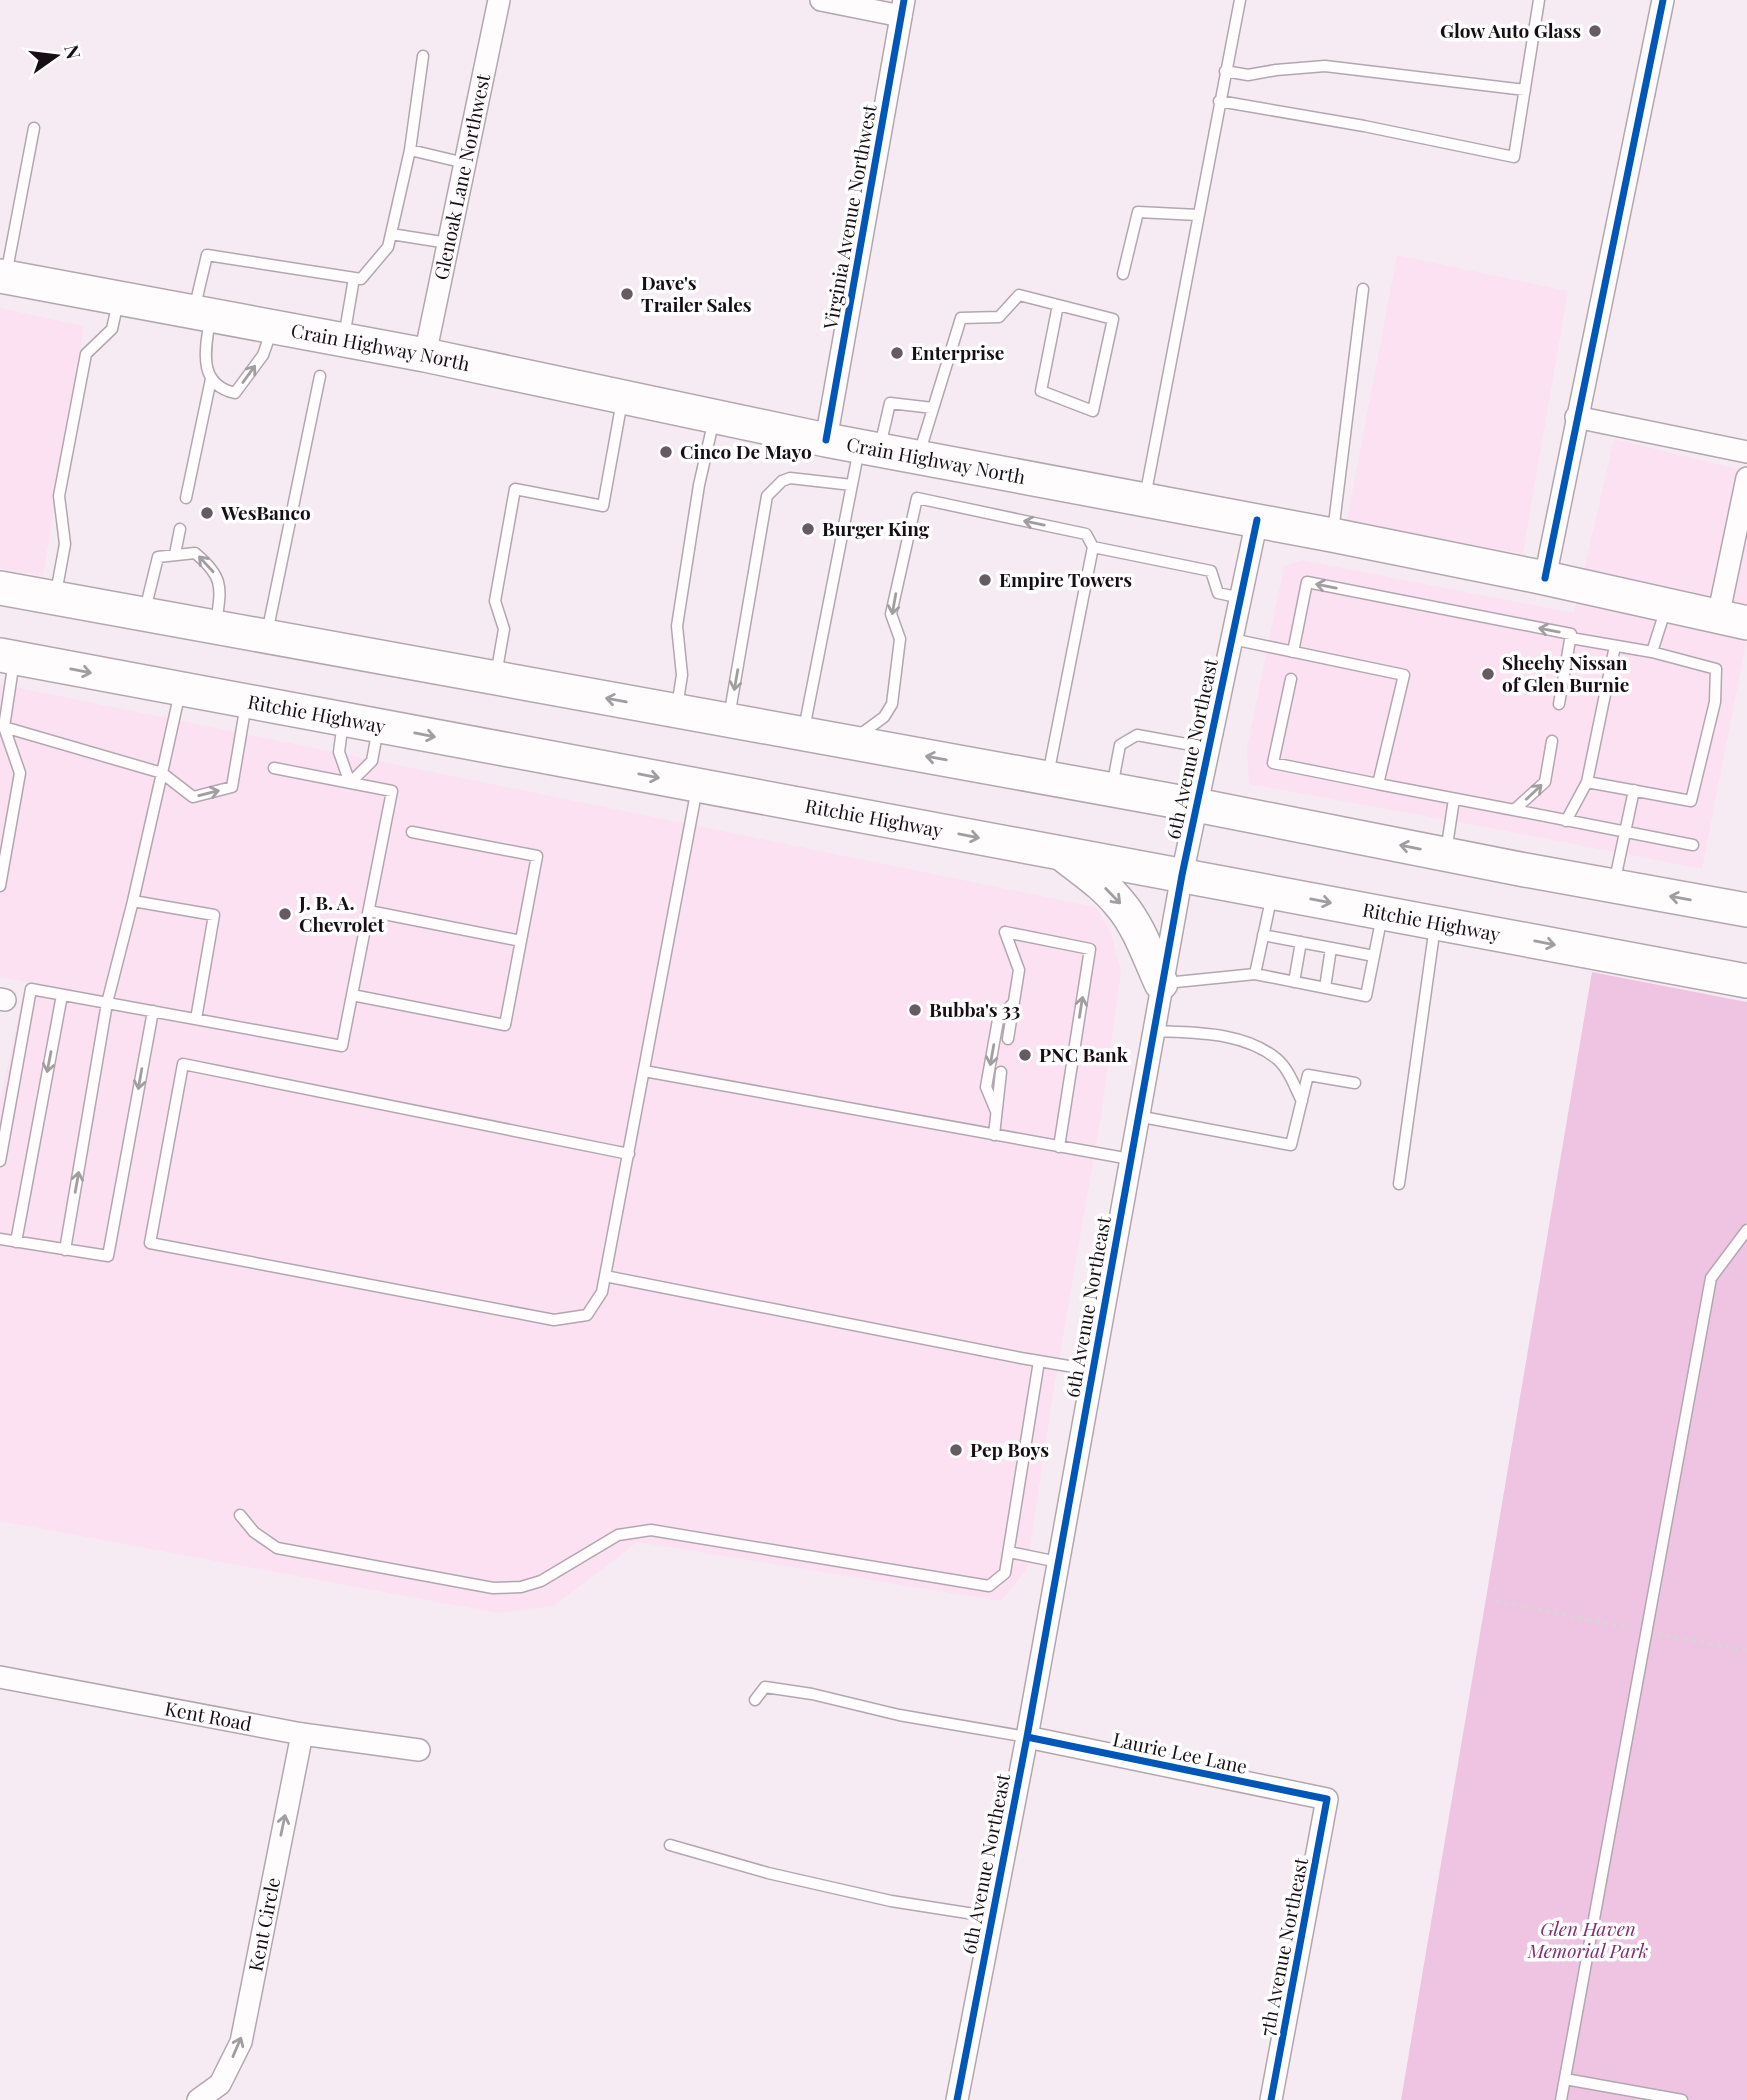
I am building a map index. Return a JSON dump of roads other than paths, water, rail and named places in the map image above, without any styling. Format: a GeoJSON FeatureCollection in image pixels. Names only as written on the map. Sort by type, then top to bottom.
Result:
{"type":"FeatureCollection","features":[{"type":"Feature","properties":{"kind":"main road","name":"Crain Highway North"},"geometry":{"type":"LineString","coordinates":[[3,277],[425,355],[826,440],[1257,520],[1545,578],[1733,620]]}},
{"type":"Feature","properties":{"kind":"main road"},"geometry":{"type":"LineString","coordinates":[[0,588],[1196,805],[1446,855],[1747,910]]}},
{"type":"Feature","properties":{"kind":"main road","name":"Ritchie Highway"},"geometry":{"type":"LineString","coordinates":[[7,657],[1747,981]]}},
{"type":"Feature","properties":{"kind":"main road"},"geometry":{"type":"LineString","coordinates":[[1060,853],[1120,904],[1130,917],[1161,983]]}},
{"type":"Feature","properties":{"kind":"street","name":"Glenoak Lane Northwest"},"geometry":{"type":"LineString","coordinates":[[425,355],[499,0]]}},
{"type":"Feature","properties":{"kind":"street"},"geometry":{"type":"LineString","coordinates":[[821,0],[903,8]]}},
{"type":"Feature","properties":{"kind":"street"},"geometry":{"type":"LineString","coordinates":[[1545,578],[1663,0]]}},
{"type":"Feature","properties":{"kind":"street","name":"Virginia Avenue Northwest"},"geometry":{"type":"LineString","coordinates":[[826,440],[903,8]]}},
{"type":"Feature","properties":{"kind":"street"},"geometry":{"type":"LineString","coordinates":[[1576,417],[1747,452]]}},
{"type":"Feature","properties":{"kind":"street"},"geometry":{"type":"LineString","coordinates":[[1733,620],[1747,478]]}},
{"type":"Feature","properties":{"kind":"street","name":"6th Avenue Northeast"},"geometry":{"type":"LineString","coordinates":[[957,2100],[1027,1737],[1161,983],[1257,520]]}},
{"type":"Feature","properties":{"kind":"street","name":"Kent Road"},"geometry":{"type":"LineString","coordinates":[[0,1676],[302,1734],[419,1750]]}},
{"type":"Feature","properties":{"kind":"street","name":"Kent Circle"},"geometry":{"type":"LineString","coordinates":[[198,2100],[220,2084],[241,2042],[302,1734]]}},
{"type":"Feature","properties":{"kind":"street","name":"Laurie Lee Lane"},"geometry":{"type":"LineString","coordinates":[[1027,1737],[1327,1799]]}},
{"type":"Feature","properties":{"kind":"street","name":"7th Avenue Northeast"},"geometry":{"type":"LineString","coordinates":[[1271,2100],[1327,1799]]}},
{"type":"Feature","properties":{"kind":"lane"},"geometry":{"type":"LineString","coordinates":[[1145,499],[1240,0]]}},
{"type":"Feature","properties":{"kind":"lane"},"geometry":{"type":"LineString","coordinates":[[1219,101],[1364,126],[1514,157],[1539,0]]}},
{"type":"Feature","properties":{"kind":"lane"},"geometry":{"type":"LineString","coordinates":[[186,498],[211,379],[205,356],[202,314],[207,255],[361,279],[388,247],[410,150],[423,56]]}},
{"type":"Feature","properties":{"kind":"lane"},"geometry":{"type":"LineString","coordinates":[[1225,71],[1248,75],[1276,70],[1332,67],[1525,90]]}},
{"type":"Feature","properties":{"kind":"lane"},"geometry":{"type":"LineString","coordinates":[[3,277],[34,128]]}},
{"type":"Feature","properties":{"kind":"lane"},"geometry":{"type":"LineString","coordinates":[[410,150],[465,163]]}},
{"type":"Feature","properties":{"kind":"lane"},"geometry":{"type":"LineString","coordinates":[[1123,274],[1138,212],[1198,215]]}},
{"type":"Feature","properties":{"kind":"lane"},"geometry":{"type":"LineString","coordinates":[[391,234],[448,243]]}},
{"type":"Feature","properties":{"kind":"lane"},"geometry":{"type":"LineString","coordinates":[[343,340],[354,278]]}},
{"type":"Feature","properties":{"kind":"lane"},"geometry":{"type":"LineString","coordinates":[[1332,535],[1363,289]]}},
{"type":"Feature","properties":{"kind":"lane"},"geometry":{"type":"LineString","coordinates":[[918,457],[961,318],[999,317],[1018,295],[1058,305],[1113,319],[1093,411],[1041,391],[1058,305]]}},
{"type":"Feature","properties":{"kind":"lane"},"geometry":{"type":"LineString","coordinates":[[55,599],[65,544],[59,496],[86,355],[111,329],[119,299]]}},
{"type":"Feature","properties":{"kind":"lane"},"geometry":{"type":"LineString","coordinates":[[211,379],[224,390],[236,393],[263,355],[272,327]]}},
{"type":"Feature","properties":{"kind":"lane"},"geometry":{"type":"LineString","coordinates":[[267,636],[320,376]]}},
{"type":"Feature","properties":{"kind":"lane"},"geometry":{"type":"LineString","coordinates":[[496,678],[504,629],[495,601],[515,489],[603,506],[623,397]]}},
{"type":"Feature","properties":{"kind":"lane"},"geometry":{"type":"LineString","coordinates":[[803,734],[852,485],[890,403],[933,408]]}},
{"type":"Feature","properties":{"kind":"lane"},"geometry":{"type":"LineString","coordinates":[[677,711],[682,675],[677,626],[699,485],[714,416]]}},
{"type":"Feature","properties":{"kind":"lane"},"geometry":{"type":"LineString","coordinates":[[729,720],[767,496],[782,481],[790,478],[852,485]]}},
{"type":"Feature","properties":{"kind":"lane"},"geometry":{"type":"LineString","coordinates":[[850,742],[884,717],[892,704],[900,639],[891,614],[917,498],[1086,534],[1093,547],[1047,778]]}},
{"type":"Feature","properties":{"kind":"lane"},"geometry":{"type":"LineString","coordinates":[[175,554],[180,529]]}},
{"type":"Feature","properties":{"kind":"lane"},"geometry":{"type":"LineString","coordinates":[[1093,547],[1212,571],[1219,593],[1241,598]]}},
{"type":"Feature","properties":{"kind":"lane"},"geometry":{"type":"LineString","coordinates":[[144,614],[158,557],[195,553],[211,567],[221,588],[216,627]]}},
{"type":"Feature","properties":{"kind":"lane"},"geometry":{"type":"LineString","coordinates":[[1293,652],[1307,582],[1571,634],[1559,704]]}},
{"type":"Feature","properties":{"kind":"lane"},"geometry":{"type":"LineString","coordinates":[[1652,652],[1667,605]]}},
{"type":"Feature","properties":{"kind":"lane"},"geometry":{"type":"LineString","coordinates":[[1571,638],[1652,652],[1716,669],[1715,702],[1691,801],[1587,782]]}},
{"type":"Feature","properties":{"kind":"lane"},"geometry":{"type":"LineString","coordinates":[[1232,639],[1404,675],[1378,784]]}},
{"type":"Feature","properties":{"kind":"lane"},"geometry":{"type":"LineString","coordinates":[[1566,821],[1587,782],[1615,646]]}},
{"type":"Feature","properties":{"kind":"lane"},"geometry":{"type":"LineString","coordinates":[[0,886],[20,773],[2,727],[7,657]]}},
{"type":"Feature","properties":{"kind":"lane"},"geometry":{"type":"LineString","coordinates":[[1291,679],[1273,763],[1693,845]]}},
{"type":"Feature","properties":{"kind":"lane"},"geometry":{"type":"LineString","coordinates":[[65,1250],[107,1003],[134,901],[181,689]]}},
{"type":"Feature","properties":{"kind":"lane"},"geometry":{"type":"LineString","coordinates":[[2,727],[162,773],[193,797],[232,787],[247,702]]}},
{"type":"Feature","properties":{"kind":"lane"},"geometry":{"type":"LineString","coordinates":[[343,719],[339,752],[350,783]]}},
{"type":"Feature","properties":{"kind":"lane"},"geometry":{"type":"LineString","coordinates":[[350,783],[372,761],[378,726]]}},
{"type":"Feature","properties":{"kind":"lane"},"geometry":{"type":"LineString","coordinates":[[1112,790],[1120,746],[1137,735],[1209,748]]}},
{"type":"Feature","properties":{"kind":"lane"},"geometry":{"type":"LineString","coordinates":[[1514,810],[1545,782],[1552,741]]}},
{"type":"Feature","properties":{"kind":"lane"},"geometry":{"type":"LineString","coordinates":[[0,1161],[31,989],[342,1046],[392,791],[274,768]]}},
{"type":"Feature","properties":{"kind":"lane"},"geometry":{"type":"LineString","coordinates":[[629,1154],[183,1064],[150,1243],[554,1320],[587,1315],[602,1292],[629,1154],[698,785]]}},
{"type":"Feature","properties":{"kind":"lane"},"geometry":{"type":"LineString","coordinates":[[1613,886],[1634,790]]}},
{"type":"Feature","properties":{"kind":"lane"},"geometry":{"type":"LineString","coordinates":[[1446,855],[1454,799]]}},
{"type":"Feature","properties":{"kind":"lane"},"geometry":{"type":"LineString","coordinates":[[352,995],[505,1025],[537,856],[412,832]]}},
{"type":"Feature","properties":{"kind":"lane"},"geometry":{"type":"LineString","coordinates":[[1255,974],[1273,892]]}},
{"type":"Feature","properties":{"kind":"lane"},"geometry":{"type":"LineString","coordinates":[[134,901],[214,915],[196,1019]]}},
{"type":"Feature","properties":{"kind":"lane"},"geometry":{"type":"LineString","coordinates":[[369,911],[521,941]]}},
{"type":"Feature","properties":{"kind":"lane"},"geometry":{"type":"LineString","coordinates":[[1161,983],[1255,974],[1366,996],[1382,913]]}},
{"type":"Feature","properties":{"kind":"lane"},"geometry":{"type":"LineString","coordinates":[[1399,1184],[1435,923]]}},
{"type":"Feature","properties":{"kind":"lane"},"geometry":{"type":"LineString","coordinates":[[1008,1039],[1019,970],[1005,932],[1090,949],[1059,1147]]}},
{"type":"Feature","properties":{"kind":"lane"},"geometry":{"type":"LineString","coordinates":[[1263,935],[1374,956]]}},
{"type":"Feature","properties":{"kind":"lane"},"geometry":{"type":"LineString","coordinates":[[1294,982],[1301,942]]}},
{"type":"Feature","properties":{"kind":"lane"},"geometry":{"type":"LineString","coordinates":[[1325,988],[1331,948]]}},
{"type":"Feature","properties":{"kind":"lane"},"geometry":{"type":"LineString","coordinates":[[16,1242],[62,995]]}},
{"type":"Feature","properties":{"kind":"lane"},"geometry":{"type":"LineString","coordinates":[[996,1111],[986,1087],[998,1020],[1014,1002]]}},
{"type":"Feature","properties":{"kind":"lane"},"geometry":{"type":"LineString","coordinates":[[0,1239],[108,1256],[153,1011]]}},
{"type":"Feature","properties":{"kind":"lane"},"geometry":{"type":"LineString","coordinates":[[1152,1031],[1217,1035],[1254,1046],[1279,1060],[1301,1101]]}},
{"type":"Feature","properties":{"kind":"lane"},"geometry":{"type":"LineString","coordinates":[[644,1071],[1130,1159]]}},
{"type":"Feature","properties":{"kind":"lane"},"geometry":{"type":"LineString","coordinates":[[993,1135],[1001,1072]]}},
{"type":"Feature","properties":{"kind":"lane"},"geometry":{"type":"LineString","coordinates":[[1137,1116],[1291,1145],[1308,1075],[1355,1083]]}},
{"type":"Feature","properties":{"kind":"lane"},"geometry":{"type":"LineString","coordinates":[[1561,2100],[1711,1278],[1747,1230]]}},
{"type":"Feature","properties":{"kind":"lane"},"geometry":{"type":"LineString","coordinates":[[605,1276],[1092,1370]]}},
{"type":"Feature","properties":{"kind":"lane"},"geometry":{"type":"LineString","coordinates":[[240,1515],[254,1532],[277,1548],[493,1588],[521,1587],[541,1581],[618,1535],[651,1530],[989,1586],[1005,1573],[1038,1361]]}},
{"type":"Feature","properties":{"kind":"lane"},"geometry":{"type":"LineString","coordinates":[[1009,1552],[1058,1562]]}},
{"type":"Feature","properties":{"kind":"lane","name":"Laurie Lee Lane"},"geometry":{"type":"LineString","coordinates":[[755,1700],[765,1687],[812,1694],[899,1715],[1027,1737]]}},
{"type":"Feature","properties":{"kind":"lane"},"geometry":{"type":"LineString","coordinates":[[670,1845],[768,1872],[891,1901],[993,1917]]}},
{"type":"Feature","properties":{"kind":"lane"},"geometry":{"type":"LineString","coordinates":[[1565,2079],[1682,2100]]}},
{"type":"Feature","properties":{"kind":"place","name":"Glow Auto Glass"},"geometry":{"type":"Point","coordinates":[1595,31]}},
{"type":"Feature","properties":{"kind":"place","name":"Dave's Trailer Sales"},"geometry":{"type":"Point","coordinates":[627,294]}},
{"type":"Feature","properties":{"kind":"place","name":"Enterprise"},"geometry":{"type":"Point","coordinates":[897,353]}},
{"type":"Feature","properties":{"kind":"place","name":"Cinco De Mayo"},"geometry":{"type":"Point","coordinates":[666,452]}},
{"type":"Feature","properties":{"kind":"place","name":"WesBanco"},"geometry":{"type":"Point","coordinates":[207,513]}},
{"type":"Feature","properties":{"kind":"place","name":"Burger King"},"geometry":{"type":"Point","coordinates":[808,529]}},
{"type":"Feature","properties":{"kind":"place","name":"Empire Towers"},"geometry":{"type":"Point","coordinates":[985,580]}},
{"type":"Feature","properties":{"kind":"place","name":"Sheehy Nissan of Glen Burnie"},"geometry":{"type":"Point","coordinates":[1488,674]}},
{"type":"Feature","properties":{"kind":"place","name":"J. B. A. Chevrolet"},"geometry":{"type":"Point","coordinates":[285,914]}},
{"type":"Feature","properties":{"kind":"place","name":"Bubba's 33"},"geometry":{"type":"Point","coordinates":[915,1010]}},
{"type":"Feature","properties":{"kind":"place","name":"PNC Bank"},"geometry":{"type":"Point","coordinates":[1025,1055]}},
{"type":"Feature","properties":{"kind":"place","name":"Pep Boys"},"geometry":{"type":"Point","coordinates":[956,1450]}},
{"type":"Feature","properties":{"kind":"park label","name":"Glen Haven Memorial Park"},"geometry":{"type":"Point","coordinates":[1588,1940]}}]}
